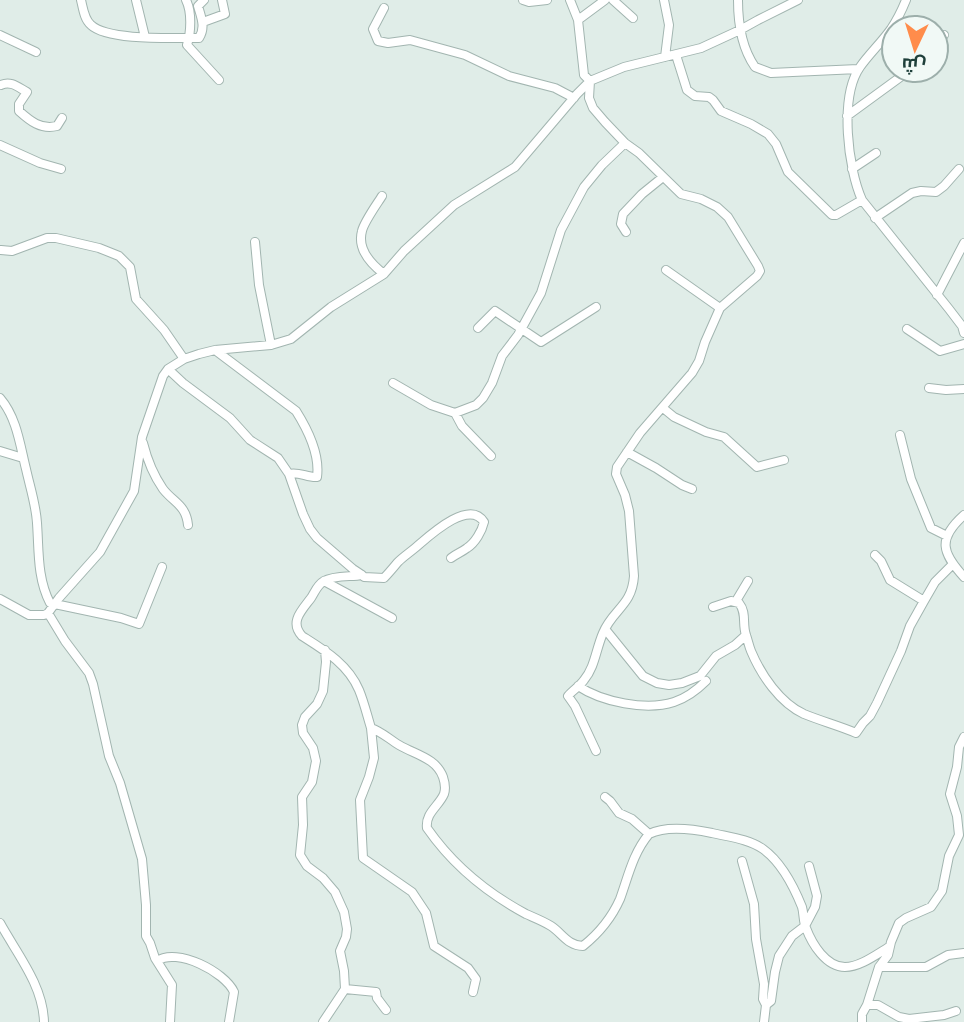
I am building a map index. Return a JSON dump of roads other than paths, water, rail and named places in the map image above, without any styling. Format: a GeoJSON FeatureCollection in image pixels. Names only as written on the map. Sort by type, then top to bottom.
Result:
{"type":"FeatureCollection","features":[{"type":"Feature","properties":{"kind":"street"},"geometry":{"type":"LineString","coordinates":[[81,0],[91,26],[108,33],[189,38],[200,38],[203,32],[198,6],[204,0]]}},
{"type":"Feature","properties":{"kind":"street"},"geometry":{"type":"LineString","coordinates":[[136,0],[145,37]]}},
{"type":"Feature","properties":{"kind":"street"},"geometry":{"type":"LineString","coordinates":[[186,0],[190,7],[187,45],[219,80]]}},
{"type":"Feature","properties":{"kind":"street"},"geometry":{"type":"LineString","coordinates":[[203,22],[225,15],[222,0]]}},
{"type":"Feature","properties":{"kind":"street"},"geometry":{"type":"LineString","coordinates":[[523,0],[547,0]]}},
{"type":"Feature","properties":{"kind":"street"},"geometry":{"type":"LineString","coordinates":[[570,0],[578,20],[584,75],[590,81],[589,98],[593,108],[681,194],[701,199],[717,207],[728,217],[760,271],[720,308],[692,373],[640,433],[617,467],[616,474],[629,511],[633,587],[630,597],[605,629],[588,675],[568,696],[596,751]]}},
{"type":"Feature","properties":{"kind":"street"},"geometry":{"type":"LineString","coordinates":[[578,20],[605,0]]}},
{"type":"Feature","properties":{"kind":"street"},"geometry":{"type":"LineString","coordinates":[[612,0],[634,18]]}},
{"type":"Feature","properties":{"kind":"street"},"geometry":{"type":"LineString","coordinates":[[664,0],[669,25],[665,57]]}},
{"type":"Feature","properties":{"kind":"street"},"geometry":{"type":"LineString","coordinates":[[738,0],[740,30],[751,62],[760,70],[771,72],[858,69]]}},
{"type":"Feature","properties":{"kind":"street"},"geometry":{"type":"LineString","coordinates":[[0,599],[29,615],[40,616],[48,613],[100,552],[134,491],[142,437],[163,376],[168,369],[184,359],[215,350],[271,345],[291,339],[331,307],[384,274],[404,251],[454,205],[515,167],[590,81],[624,67],[701,48],[798,0]]}},
{"type":"Feature","properties":{"kind":"street"},"geometry":{"type":"LineString","coordinates":[[906,0],[892,28],[858,69],[850,90],[847,116],[852,169],[862,200],[962,326],[964,334]]}},
{"type":"Feature","properties":{"kind":"street"},"geometry":{"type":"LineString","coordinates":[[384,8],[373,29],[378,41],[388,43],[410,40],[447,50],[484,63],[509,76],[555,88],[574,98]]}},
{"type":"Feature","properties":{"kind":"street"},"geometry":{"type":"LineString","coordinates":[[0,35],[36,52]]}},
{"type":"Feature","properties":{"kind":"street"},"geometry":{"type":"LineString","coordinates":[[676,55],[687,90],[695,96],[709,97],[721,111],[768,134],[776,144],[788,173],[832,215],[862,200]]}},
{"type":"Feature","properties":{"kind":"street"},"geometry":{"type":"LineString","coordinates":[[0,87],[5,83],[12,84],[27,92],[19,104],[19,111],[40,126],[54,127],[62,118]]}},
{"type":"Feature","properties":{"kind":"street"},"geometry":{"type":"LineString","coordinates":[[847,116],[891,84]]}},
{"type":"Feature","properties":{"kind":"street"},"geometry":{"type":"LineString","coordinates":[[393,383],[431,405],[455,413],[476,405],[484,398],[502,356],[541,293],[561,230],[584,187],[601,164],[625,142]]}},
{"type":"Feature","properties":{"kind":"street"},"geometry":{"type":"LineString","coordinates":[[0,145],[40,163],[61,169]]}},
{"type":"Feature","properties":{"kind":"street"},"geometry":{"type":"LineString","coordinates":[[852,169],[876,153]]}},
{"type":"Feature","properties":{"kind":"street"},"geometry":{"type":"LineString","coordinates":[[875,218],[912,192],[936,192],[959,169]]}},
{"type":"Feature","properties":{"kind":"street"},"geometry":{"type":"LineString","coordinates":[[626,232],[621,224],[623,214],[663,177]]}},
{"type":"Feature","properties":{"kind":"street"},"geometry":{"type":"LineString","coordinates":[[382,196],[362,231],[362,249],[374,266],[384,274]]}},
{"type":"Feature","properties":{"kind":"street"},"geometry":{"type":"LineString","coordinates":[[1,250],[12,251],[47,238],[73,241],[119,256],[130,267],[136,299],[164,330],[184,359]]}},
{"type":"Feature","properties":{"kind":"street"},"geometry":{"type":"LineString","coordinates":[[255,242],[259,285],[271,345]]}},
{"type":"Feature","properties":{"kind":"street"},"geometry":{"type":"LineString","coordinates":[[937,295],[964,243]]}},
{"type":"Feature","properties":{"kind":"street"},"geometry":{"type":"LineString","coordinates":[[666,270],[720,308]]}},
{"type":"Feature","properties":{"kind":"street"},"geometry":{"type":"LineString","coordinates":[[478,328],[495,311],[541,342],[596,307]]}},
{"type":"Feature","properties":{"kind":"street"},"geometry":{"type":"LineString","coordinates":[[907,329],[940,351],[964,344]]}},
{"type":"Feature","properties":{"kind":"street"},"geometry":{"type":"LineString","coordinates":[[215,350],[296,411],[305,424],[318,469],[317,477],[289,474]]}},
{"type":"Feature","properties":{"kind":"street"},"geometry":{"type":"LineString","coordinates":[[168,369],[230,418],[250,440],[278,458],[289,474],[303,514],[317,538],[364,577],[383,578],[425,538],[443,525],[464,516],[481,517],[484,522],[482,530],[467,549],[451,558]]}},
{"type":"Feature","properties":{"kind":"street"},"geometry":{"type":"LineString","coordinates":[[929,388],[964,389]]}},
{"type":"Feature","properties":{"kind":"street"},"geometry":{"type":"LineString","coordinates":[[0,398],[14,420],[36,508],[41,581],[50,603],[139,624],[162,567]]}},
{"type":"Feature","properties":{"kind":"street"},"geometry":{"type":"LineString","coordinates":[[663,408],[706,432],[724,437],[757,467],[784,460]]}},
{"type":"Feature","properties":{"kind":"street"},"geometry":{"type":"LineString","coordinates":[[455,413],[462,426],[491,456]]}},
{"type":"Feature","properties":{"kind":"street"},"geometry":{"type":"LineString","coordinates":[[900,435],[911,479],[931,528],[947,536]]}},
{"type":"Feature","properties":{"kind":"street"},"geometry":{"type":"LineString","coordinates":[[142,437],[146,454],[158,480],[166,493],[183,508],[188,525]]}},
{"type":"Feature","properties":{"kind":"street"},"geometry":{"type":"LineString","coordinates":[[0,451],[23,458]]}},
{"type":"Feature","properties":{"kind":"street"},"geometry":{"type":"LineString","coordinates":[[627,452],[692,489]]}},
{"type":"Feature","properties":{"kind":"street"},"geometry":{"type":"LineString","coordinates":[[964,515],[951,527],[946,549],[948,558],[964,577]]}},
{"type":"Feature","properties":{"kind":"street"},"geometry":{"type":"LineString","coordinates":[[875,555],[890,580],[924,601]]}},
{"type":"Feature","properties":{"kind":"street"},"geometry":{"type":"LineString","coordinates":[[713,607],[730,601],[741,604],[749,648],[769,682],[786,702],[804,714],[856,733],[877,703],[910,626],[924,601],[936,582],[953,564]]}},
{"type":"Feature","properties":{"kind":"street"},"geometry":{"type":"LineString","coordinates":[[362,575],[324,581],[316,588],[298,616],[298,632],[338,661],[355,682],[371,728],[374,758],[359,800],[363,858],[412,892],[426,912],[433,946],[468,968],[476,979],[473,992]]}},
{"type":"Feature","properties":{"kind":"street"},"geometry":{"type":"LineString","coordinates":[[324,581],[392,618]]}},
{"type":"Feature","properties":{"kind":"street"},"geometry":{"type":"LineString","coordinates":[[736,601],[748,581]]}},
{"type":"Feature","properties":{"kind":"street"},"geometry":{"type":"LineString","coordinates":[[48,613],[89,673],[93,684],[109,757],[120,783],[142,859],[146,936],[172,985],[170,1022]]}},
{"type":"Feature","properties":{"kind":"street"},"geometry":{"type":"LineString","coordinates":[[605,629],[643,676],[669,685],[700,676],[716,656],[746,635]]}},
{"type":"Feature","properties":{"kind":"street"},"geometry":{"type":"LineString","coordinates":[[323,1022],[345,989],[340,955],[347,932],[338,897],[330,884],[307,866],[300,855],[302,797],[312,782],[316,761],[302,725],[323,691],[325,650]]}},
{"type":"Feature","properties":{"kind":"street"},"geometry":{"type":"LineString","coordinates":[[578,686],[617,702],[652,705],[672,703],[696,691],[706,681]]}},
{"type":"Feature","properties":{"kind":"street"},"geometry":{"type":"LineString","coordinates":[[371,728],[438,767],[444,778],[445,788],[426,824],[449,855],[475,881],[524,913],[550,926],[575,946],[585,944],[612,914],[629,869],[649,834],[660,830],[686,829],[755,844],[771,856],[790,883],[803,910],[804,926],[822,955],[837,966],[849,967],[889,947]]}},
{"type":"Feature","properties":{"kind":"street"},"geometry":{"type":"LineString","coordinates":[[862,1022],[862,1014],[879,967],[888,955],[899,923],[931,907],[942,891],[950,851],[959,835],[957,816],[950,794],[958,752],[964,737]]}},
{"type":"Feature","properties":{"kind":"street"},"geometry":{"type":"LineString","coordinates":[[605,797],[618,813],[632,819],[649,834]]}},
{"type":"Feature","properties":{"kind":"street"},"geometry":{"type":"LineString","coordinates":[[742,861],[754,904],[756,939],[764,984],[763,999],[766,1005],[764,1022]]}},
{"type":"Feature","properties":{"kind":"street"},"geometry":{"type":"LineString","coordinates":[[766,1005],[771,1001],[779,956],[792,936],[804,926],[815,907],[817,896],[809,866]]}},
{"type":"Feature","properties":{"kind":"street"},"geometry":{"type":"LineString","coordinates":[[0,923],[34,980],[44,1022]]}},
{"type":"Feature","properties":{"kind":"street"},"geometry":{"type":"LineString","coordinates":[[879,967],[926,967],[948,955],[964,953]]}},
{"type":"Feature","properties":{"kind":"street"},"geometry":{"type":"LineString","coordinates":[[157,961],[162,957],[183,958],[222,977],[234,992],[229,1022]]}},
{"type":"Feature","properties":{"kind":"street"},"geometry":{"type":"LineString","coordinates":[[345,989],[376,992],[377,998],[387,1010]]}},
{"type":"Feature","properties":{"kind":"street"},"geometry":{"type":"LineString","coordinates":[[867,1005],[878,1005],[908,1020],[944,1015],[956,1010]]}}]}
